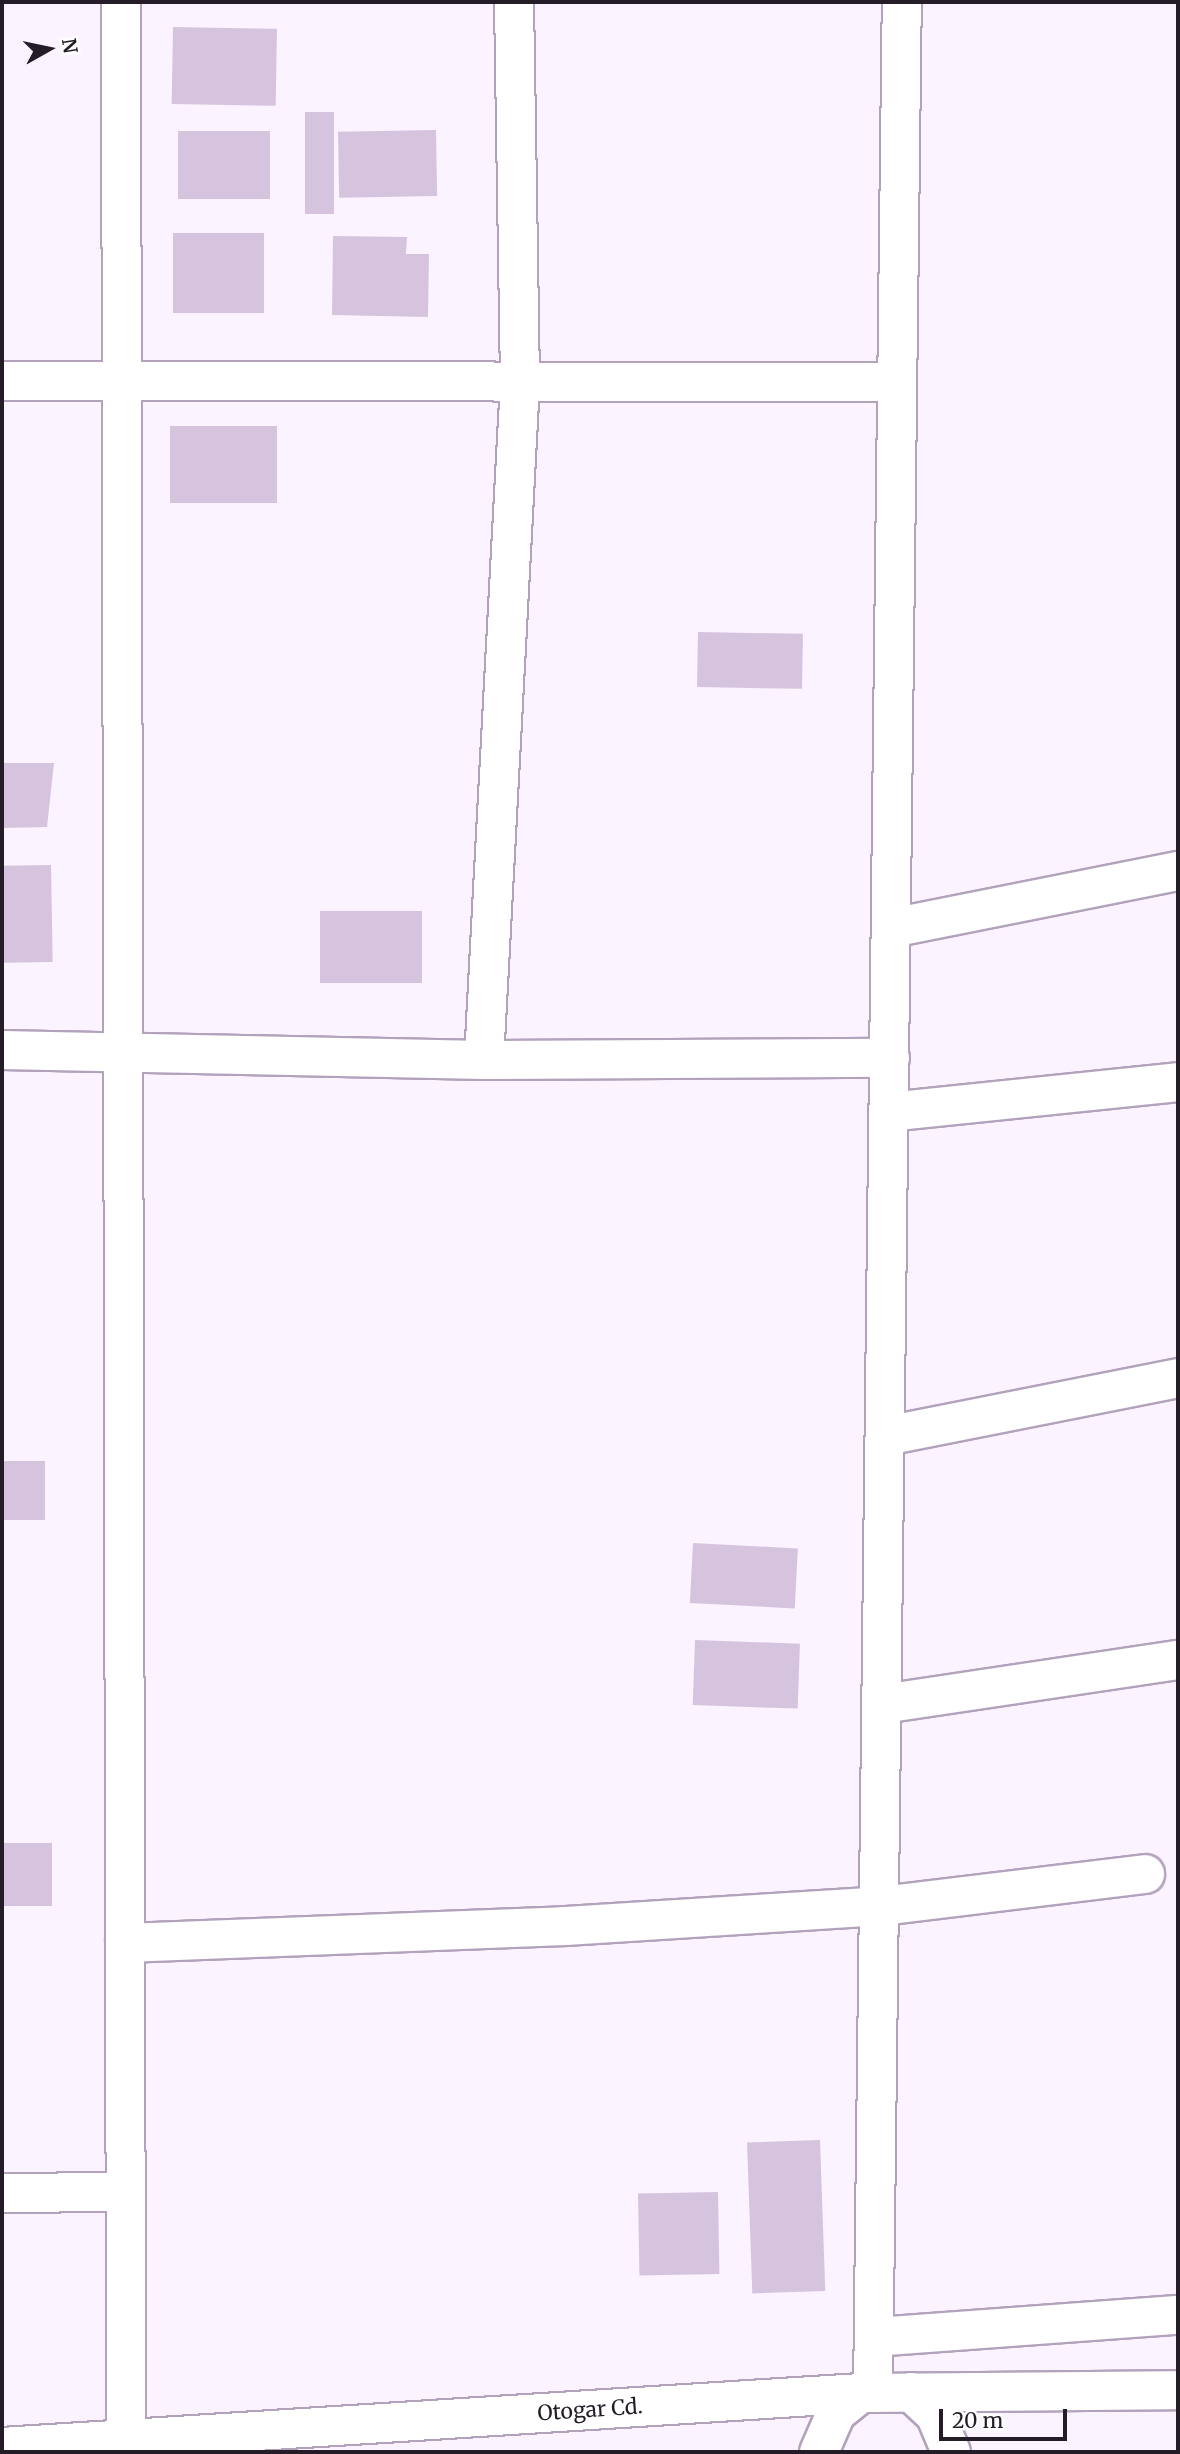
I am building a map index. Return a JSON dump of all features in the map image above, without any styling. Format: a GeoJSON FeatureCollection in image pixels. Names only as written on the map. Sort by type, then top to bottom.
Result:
{"type":"FeatureCollection","features":[{"type":"Feature","properties":{"kind":"street"},"geometry":{"type":"LineString","coordinates":[[121,2],[118,382],[126,1054],[125,2440]]}},
{"type":"Feature","properties":{"kind":"street"},"geometry":{"type":"LineString","coordinates":[[484,1060],[520,382],[514,2]]}},
{"type":"Feature","properties":{"kind":"street"},"geometry":{"type":"LineString","coordinates":[[819,2452],[836,2413],[867,2393],[875,2337],[902,2]]}},
{"type":"Feature","properties":{"kind":"street"},"geometry":{"type":"LineString","coordinates":[[2,382],[897,382]]}},
{"type":"Feature","properties":{"kind":"street"},"geometry":{"type":"LineString","coordinates":[[892,928],[1178,871]]}},
{"type":"Feature","properties":{"kind":"street"},"geometry":{"type":"LineString","coordinates":[[2,1051],[484,1060],[890,1058]]}},
{"type":"Feature","properties":{"kind":"street"},"geometry":{"type":"LineString","coordinates":[[889,1112],[1178,1082]]}},
{"type":"Feature","properties":{"kind":"street"},"geometry":{"type":"LineString","coordinates":[[886,1436],[1178,1378]]}},
{"type":"Feature","properties":{"kind":"street"},"geometry":{"type":"LineString","coordinates":[[883,1704],[1178,1660]]}},
{"type":"Feature","properties":{"kind":"street"},"geometry":{"type":"LineString","coordinates":[[125,1943],[565,1926],[881,1906],[1145,1874]]}},
{"type":"Feature","properties":{"kind":"street"},"geometry":{"type":"LineString","coordinates":[[2,2193],[125,2192]]}},
{"type":"Feature","properties":{"kind":"street"},"geometry":{"type":"LineString","coordinates":[[875,2337],[1178,2315]]}},
{"type":"Feature","properties":{"kind":"street","name":"Otogar Cd."},"geometry":{"type":"LineString","coordinates":[[2,2447],[867,2393],[1178,2390]]}},
{"type":"Feature","properties":{"kind":"street"},"geometry":{"type":"LineString","coordinates":[[911,2392],[935,2414],[951,2452]]}},
{"type":"Feature","properties":{"kind":"building"},"geometry":{"type":"Polygon","coordinates":[[[173,27],[277,29],[276,106],[172,104],[173,27]]]}},
{"type":"Feature","properties":{"kind":"building"},"geometry":{"type":"Polygon","coordinates":[[[305,112],[334,112],[334,214],[305,214],[305,112]]]}},
{"type":"Feature","properties":{"kind":"building"},"geometry":{"type":"Polygon","coordinates":[[[436,130],[437,196],[339,198],[338,132],[436,130]]]}},
{"type":"Feature","properties":{"kind":"building"},"geometry":{"type":"Polygon","coordinates":[[[178,131],[270,131],[270,199],[178,199],[178,131]]]}},
{"type":"Feature","properties":{"kind":"building"},"geometry":{"type":"Polygon","coordinates":[[[173,233],[264,233],[264,313],[173,313],[173,233]]]}},
{"type":"Feature","properties":{"kind":"building"},"geometry":{"type":"Polygon","coordinates":[[[333,236],[407,237],[406,254],[429,254],[428,317],[332,315],[333,236]]]}},
{"type":"Feature","properties":{"kind":"building"},"geometry":{"type":"Polygon","coordinates":[[[170,426],[277,426],[277,503],[170,503],[170,426]]]}},
{"type":"Feature","properties":{"kind":"building"},"geometry":{"type":"Polygon","coordinates":[[[698,632],[803,634],[802,689],[697,687],[698,632]]]}},
{"type":"Feature","properties":{"kind":"building"},"geometry":{"type":"Polygon","coordinates":[[[2,763],[54,763],[47,827],[2,828],[2,763]]]}},
{"type":"Feature","properties":{"kind":"building"},"geometry":{"type":"Polygon","coordinates":[[[51,865],[53,962],[4,963],[2,866],[51,865]]]}},
{"type":"Feature","properties":{"kind":"building"},"geometry":{"type":"Polygon","coordinates":[[[320,911],[422,911],[422,983],[320,983],[320,911]]]}},
{"type":"Feature","properties":{"kind":"building"},"geometry":{"type":"Polygon","coordinates":[[[2,1461],[45,1461],[45,1520],[2,1520],[2,1461]]]}},
{"type":"Feature","properties":{"kind":"building"},"geometry":{"type":"Polygon","coordinates":[[[693,1543],[798,1548],[795,1608],[690,1603],[693,1543]]]}},
{"type":"Feature","properties":{"kind":"building"},"geometry":{"type":"Polygon","coordinates":[[[695,1640],[800,1644],[798,1709],[693,1705],[695,1640]]]}},
{"type":"Feature","properties":{"kind":"building"},"geometry":{"type":"Polygon","coordinates":[[[2,1843],[52,1843],[52,1906],[2,1906],[2,1843]]]}},
{"type":"Feature","properties":{"kind":"building"},"geometry":{"type":"Polygon","coordinates":[[[820,2140],[825,2291],[752,2293],[747,2143],[820,2140]]]}},
{"type":"Feature","properties":{"kind":"building"},"geometry":{"type":"Polygon","coordinates":[[[718,2192],[719,2274],[639,2275],[638,2193],[718,2192]]]}}]}
